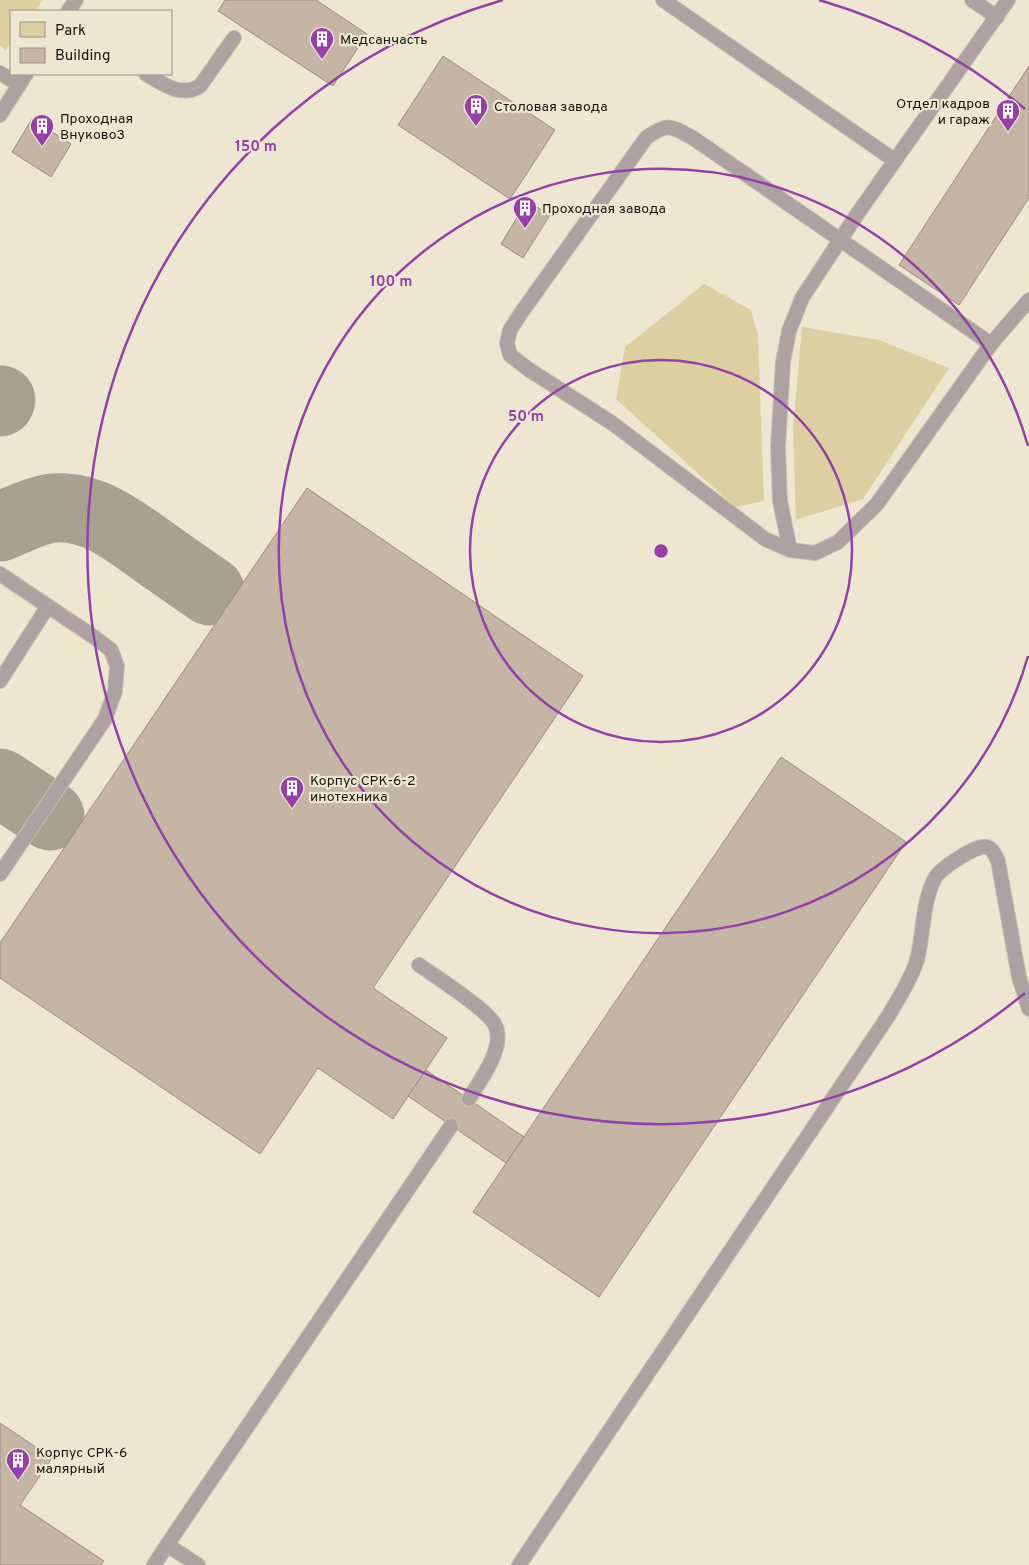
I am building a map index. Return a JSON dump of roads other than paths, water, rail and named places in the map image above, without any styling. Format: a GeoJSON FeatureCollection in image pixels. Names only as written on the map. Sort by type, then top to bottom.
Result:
{"type":"FeatureCollection","features":[{"type":"Feature","properties":{"kind":"lane"},"geometry":{"type":"LineString","coordinates":[[664,0],[894,160]]}},
{"type":"Feature","properties":{"kind":"lane"},"geometry":{"type":"LineString","coordinates":[[972,0],[996,17]]}},
{"type":"Feature","properties":{"kind":"lane"},"geometry":{"type":"LineString","coordinates":[[790,550],[780,501],[778,447],[783,362],[789,331],[802,298],[894,160],[1008,0]]}},
{"type":"Feature","properties":{"kind":"lane"},"geometry":{"type":"LineString","coordinates":[[148,75],[173,88],[191,91],[200,86],[234,38]]}},
{"type":"Feature","properties":{"kind":"lane"},"geometry":{"type":"LineString","coordinates":[[0,73],[22,79],[0,115]]}},
{"type":"Feature","properties":{"kind":"lane"},"geometry":{"type":"LineString","coordinates":[[991,344],[693,138],[676,129],[667,127],[657,130],[646,138],[521,313],[510,330],[507,343],[510,355],[528,369],[612,423],[765,539],[790,550],[816,553],[838,542],[877,504],[991,344],[1029,300]]}},
{"type":"Feature","properties":{"kind":"lane"},"geometry":{"type":"LineString","coordinates":[[0,574],[94,637],[110,650],[117,666],[115,691],[105,719],[0,874]]}},
{"type":"Feature","properties":{"kind":"lane"},"geometry":{"type":"LineString","coordinates":[[0,680],[48,606]]}},
{"type":"Feature","properties":{"kind":"lane"},"geometry":{"type":"LineString","coordinates":[[519,1565],[889,1015],[907,985],[917,960],[930,889],[936,875],[966,852],[978,847],[986,846],[995,853],[998,861],[1020,977],[1029,1009]]}},
{"type":"Feature","properties":{"kind":"lane"},"geometry":{"type":"LineString","coordinates":[[419,966],[484,1012],[495,1023],[498,1034],[497,1044],[492,1058],[469,1099]]}},
{"type":"Feature","properties":{"kind":"lane"},"geometry":{"type":"LineString","coordinates":[[154,1565],[451,1126]]}},
{"type":"Feature","properties":{"kind":"lane"},"geometry":{"type":"LineString","coordinates":[[167,1545],[198,1565]]}},
{"type":"Feature","properties":{"kind":"place","name":"Медсанчасть"},"geometry":{"type":"Point","coordinates":[322,60]}},
{"type":"Feature","properties":{"kind":"place","name":"Столовая завода"},"geometry":{"type":"Point","coordinates":[476,127]}},
{"type":"Feature","properties":{"kind":"place","name":"Отдел кадров и гараж"},"geometry":{"type":"Point","coordinates":[1008,132]}},
{"type":"Feature","properties":{"kind":"place","name":"Проходная Внуково3"},"geometry":{"type":"Point","coordinates":[42,147]}},
{"type":"Feature","properties":{"kind":"place","name":"Проходная завода"},"geometry":{"type":"Point","coordinates":[525,229]}},
{"type":"Feature","properties":{"kind":"place","name":"Корпус СРК-6-2 инотехника"},"geometry":{"type":"Point","coordinates":[292,809]}},
{"type":"Feature","properties":{"kind":"place","name":"Корпус СРК-6 малярный"},"geometry":{"type":"Point","coordinates":[18,1481]}}]}
